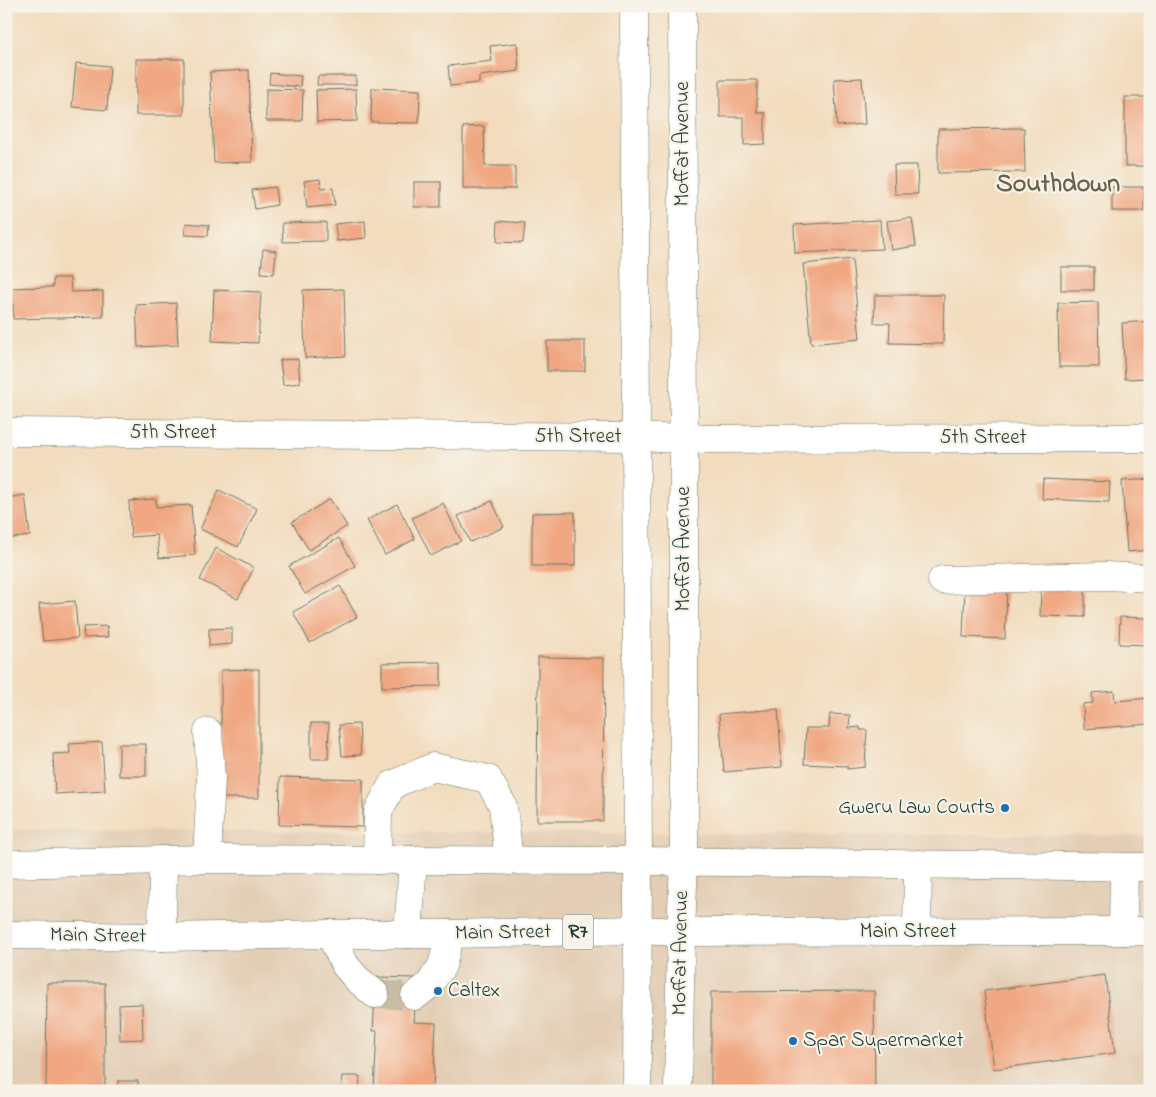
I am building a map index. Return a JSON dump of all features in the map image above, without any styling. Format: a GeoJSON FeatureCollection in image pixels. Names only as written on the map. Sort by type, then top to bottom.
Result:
{"type":"FeatureCollection","features":[{"type":"Feature","properties":{"kind":"main road","name":"Moffat Avenue"},"geometry":{"type":"LineString","coordinates":[[634,6],[638,861],[636,1091]]}},
{"type":"Feature","properties":{"kind":"main road","name":"Moffat Avenue"},"geometry":{"type":"LineString","coordinates":[[678,1091],[684,862],[682,6]]}},
{"type":"Feature","properties":{"kind":"main road","name":"5th Street"},"geometry":{"type":"LineString","coordinates":[[6,432],[636,437],[684,440],[1150,438]]}},
{"type":"Feature","properties":{"kind":"main road"},"geometry":{"type":"LineString","coordinates":[[942,580],[1095,576],[1150,578]]}},
{"type":"Feature","properties":{"kind":"main road"},"geometry":{"type":"LineString","coordinates":[[207,859],[212,778],[208,732]]}},
{"type":"Feature","properties":{"kind":"main road"},"geometry":{"type":"LineString","coordinates":[[377,860],[378,812],[392,785],[433,768],[488,779],[503,806],[509,861]]}},
{"type":"Feature","properties":{"kind":"main road"},"geometry":{"type":"LineString","coordinates":[[6,864],[207,859],[638,861],[1137,867],[1123,931]]}},
{"type":"Feature","properties":{"kind":"main road"},"geometry":{"type":"LineString","coordinates":[[162,937],[163,860]]}},
{"type":"Feature","properties":{"kind":"main road"},"geometry":{"type":"LineString","coordinates":[[408,934],[413,860]]}},
{"type":"Feature","properties":{"kind":"main road"},"geometry":{"type":"LineString","coordinates":[[917,932],[918,864]]}},
{"type":"Feature","properties":{"kind":"main road","name":"Main Street"},"geometry":{"type":"LineString","coordinates":[[6,935],[162,937],[638,930],[681,932],[1150,931]]}},
{"type":"Feature","properties":{"kind":"main road"},"geometry":{"type":"LineString","coordinates":[[330,934],[345,964],[356,979],[375,994]]}},
{"type":"Feature","properties":{"kind":"main road"},"geometry":{"type":"LineString","coordinates":[[415,996],[429,985],[442,966],[450,934]]}},
{"type":"Feature","properties":{"kind":"shaded area"},"geometry":{"type":"Polygon","coordinates":[[[6,830],[1150,836],[1150,1091],[6,1091],[6,830]]]}},
{"type":"Feature","properties":{"kind":"building"},"geometry":{"type":"Polygon","coordinates":[[[517,43],[519,71],[479,76],[479,83],[450,86],[448,66],[492,61],[490,46],[517,43]]]}},
{"type":"Feature","properties":{"kind":"building"},"geometry":{"type":"Polygon","coordinates":[[[136,59],[184,59],[184,115],[136,115],[136,59]]]}},
{"type":"Feature","properties":{"kind":"building"},"geometry":{"type":"Polygon","coordinates":[[[76,63],[110,66],[107,110],[72,107],[76,63]]]}},
{"type":"Feature","properties":{"kind":"building"},"geometry":{"type":"Polygon","coordinates":[[[249,70],[252,162],[214,163],[210,72],[249,70]]]}},
{"type":"Feature","properties":{"kind":"building"},"geometry":{"type":"Polygon","coordinates":[[[270,73],[301,76],[300,87],[269,84],[270,73]]]}},
{"type":"Feature","properties":{"kind":"building"},"geometry":{"type":"Polygon","coordinates":[[[318,76],[356,76],[356,85],[317,85],[318,76]]]}},
{"type":"Feature","properties":{"kind":"building"},"geometry":{"type":"Polygon","coordinates":[[[862,78],[865,124],[837,126],[834,79],[862,78]]]}},
{"type":"Feature","properties":{"kind":"building"},"geometry":{"type":"Polygon","coordinates":[[[720,80],[757,80],[757,113],[765,113],[765,144],[744,145],[744,117],[720,117],[720,80]]]}},
{"type":"Feature","properties":{"kind":"building"},"geometry":{"type":"Polygon","coordinates":[[[372,88],[420,90],[419,123],[371,122],[372,88]]]}},
{"type":"Feature","properties":{"kind":"building"},"geometry":{"type":"Polygon","coordinates":[[[266,89],[303,90],[302,121],[266,121],[266,89]]]}},
{"type":"Feature","properties":{"kind":"building"},"geometry":{"type":"Polygon","coordinates":[[[356,89],[357,121],[317,122],[316,90],[356,89]]]}},
{"type":"Feature","properties":{"kind":"building"},"geometry":{"type":"Polygon","coordinates":[[[1125,97],[1150,97],[1150,166],[1125,166],[1125,97]]]}},
{"type":"Feature","properties":{"kind":"building"},"geometry":{"type":"Polygon","coordinates":[[[484,126],[485,166],[515,166],[515,189],[463,189],[463,127],[484,126]]]}},
{"type":"Feature","properties":{"kind":"building"},"geometry":{"type":"Polygon","coordinates":[[[1024,128],[1025,172],[938,173],[938,129],[1024,128]]]}},
{"type":"Feature","properties":{"kind":"building"},"geometry":{"type":"Polygon","coordinates":[[[894,165],[917,165],[918,194],[895,194],[894,165]]]}},
{"type":"Feature","properties":{"kind":"building"},"geometry":{"type":"Polygon","coordinates":[[[320,179],[321,189],[333,188],[335,205],[307,208],[304,181],[320,179]]]}},
{"type":"Feature","properties":{"kind":"building"},"geometry":{"type":"Polygon","coordinates":[[[414,182],[441,182],[441,207],[414,207],[414,182]]]}},
{"type":"Feature","properties":{"kind":"building"},"geometry":{"type":"Polygon","coordinates":[[[275,187],[277,205],[255,209],[252,190],[275,187]]]}},
{"type":"Feature","properties":{"kind":"building"},"geometry":{"type":"Polygon","coordinates":[[[1112,187],[1144,187],[1144,211],[1112,211],[1112,187]]]}},
{"type":"Feature","properties":{"kind":"building"},"geometry":{"type":"Polygon","coordinates":[[[912,218],[916,246],[891,250],[887,221],[912,218]]]}},
{"type":"Feature","properties":{"kind":"building"},"geometry":{"type":"Polygon","coordinates":[[[880,220],[882,249],[795,253],[794,225],[880,220]]]}},
{"type":"Feature","properties":{"kind":"building"},"geometry":{"type":"Polygon","coordinates":[[[365,221],[366,238],[337,241],[335,224],[365,221]]]}},
{"type":"Feature","properties":{"kind":"building"},"geometry":{"type":"Polygon","coordinates":[[[498,221],[525,223],[523,243],[497,242],[498,221]]]}},
{"type":"Feature","properties":{"kind":"building"},"geometry":{"type":"Polygon","coordinates":[[[326,222],[326,241],[283,242],[282,223],[326,222]]]}},
{"type":"Feature","properties":{"kind":"building"},"geometry":{"type":"Polygon","coordinates":[[[186,223],[209,225],[208,236],[185,235],[186,223]]]}},
{"type":"Feature","properties":{"kind":"building"},"geometry":{"type":"Polygon","coordinates":[[[263,249],[276,251],[274,274],[261,273],[263,249]]]}},
{"type":"Feature","properties":{"kind":"building"},"geometry":{"type":"Polygon","coordinates":[[[852,259],[860,339],[811,344],[803,264],[852,259]]]}},
{"type":"Feature","properties":{"kind":"building"},"geometry":{"type":"Polygon","coordinates":[[[1061,267],[1094,267],[1094,290],[1061,290],[1061,267]]]}},
{"type":"Feature","properties":{"kind":"building"},"geometry":{"type":"Polygon","coordinates":[[[53,278],[70,278],[71,292],[103,291],[103,317],[13,319],[13,304],[6,304],[6,288],[53,287],[53,278]]]}},
{"type":"Feature","properties":{"kind":"building"},"geometry":{"type":"Polygon","coordinates":[[[344,289],[346,356],[305,358],[303,290],[344,289]]]}},
{"type":"Feature","properties":{"kind":"building"},"geometry":{"type":"Polygon","coordinates":[[[214,290],[261,292],[258,343],[212,341],[214,290]]]}},
{"type":"Feature","properties":{"kind":"building"},"geometry":{"type":"Polygon","coordinates":[[[875,295],[944,295],[943,344],[889,343],[890,323],[874,323],[875,295]]]}},
{"type":"Feature","properties":{"kind":"building"},"geometry":{"type":"Polygon","coordinates":[[[1098,302],[1099,367],[1059,367],[1058,303],[1098,302]]]}},
{"type":"Feature","properties":{"kind":"building"},"geometry":{"type":"Polygon","coordinates":[[[176,303],[178,345],[138,347],[136,305],[176,303]]]}},
{"type":"Feature","properties":{"kind":"building"},"geometry":{"type":"Polygon","coordinates":[[[1150,321],[1150,378],[1125,379],[1122,323],[1150,321]]]}},
{"type":"Feature","properties":{"kind":"building"},"geometry":{"type":"Polygon","coordinates":[[[547,341],[585,341],[585,371],[547,371],[547,341]]]}},
{"type":"Feature","properties":{"kind":"building"},"geometry":{"type":"Polygon","coordinates":[[[298,359],[300,383],[283,385],[280,360],[298,359]]]}},
{"type":"Feature","properties":{"kind":"building"},"geometry":{"type":"Polygon","coordinates":[[[1043,479],[1110,482],[1109,502],[1042,499],[1043,479]]]}},
{"type":"Feature","properties":{"kind":"building"},"geometry":{"type":"Polygon","coordinates":[[[1150,479],[1150,550],[1127,552],[1122,481],[1150,479]]]}},
{"type":"Feature","properties":{"kind":"building"},"geometry":{"type":"Polygon","coordinates":[[[219,490],[257,509],[238,547],[200,529],[219,490]]]}},
{"type":"Feature","properties":{"kind":"building"},"geometry":{"type":"Polygon","coordinates":[[[25,495],[30,536],[6,539],[6,498],[25,495]]]}},
{"type":"Feature","properties":{"kind":"building"},"geometry":{"type":"Polygon","coordinates":[[[156,499],[156,507],[191,505],[195,555],[159,558],[157,535],[131,537],[129,501],[156,499]]]}},
{"type":"Feature","properties":{"kind":"building"},"geometry":{"type":"Polygon","coordinates":[[[330,499],[347,526],[309,550],[292,522],[330,499]]]}},
{"type":"Feature","properties":{"kind":"building"},"geometry":{"type":"Polygon","coordinates":[[[492,501],[504,527],[470,542],[458,516],[492,501]]]}},
{"type":"Feature","properties":{"kind":"building"},"geometry":{"type":"Polygon","coordinates":[[[443,503],[461,541],[431,556],[412,518],[443,503]]]}},
{"type":"Feature","properties":{"kind":"building"},"geometry":{"type":"Polygon","coordinates":[[[397,504],[415,539],[385,555],[367,520],[397,504]]]}},
{"type":"Feature","properties":{"kind":"building"},"geometry":{"type":"Polygon","coordinates":[[[575,512],[575,566],[532,566],[532,513],[575,512]]]}},
{"type":"Feature","properties":{"kind":"building"},"geometry":{"type":"Polygon","coordinates":[[[339,538],[355,566],[305,594],[289,566],[339,538]]]}},
{"type":"Feature","properties":{"kind":"building"},"geometry":{"type":"Polygon","coordinates":[[[216,548],[254,568],[238,599],[200,580],[216,548]]]}},
{"type":"Feature","properties":{"kind":"building"},"geometry":{"type":"Polygon","coordinates":[[[340,586],[357,617],[310,643],[293,612],[340,586]]]}},
{"type":"Feature","properties":{"kind":"building"},"geometry":{"type":"Polygon","coordinates":[[[965,588],[1007,589],[1005,639],[963,637],[965,588]]]}},
{"type":"Feature","properties":{"kind":"building"},"geometry":{"type":"Polygon","coordinates":[[[1041,589],[1085,590],[1085,617],[1040,616],[1041,589]]]}},
{"type":"Feature","properties":{"kind":"building"},"geometry":{"type":"Polygon","coordinates":[[[75,601],[78,638],[43,641],[39,604],[75,601]]]}},
{"type":"Feature","properties":{"kind":"building"},"geometry":{"type":"Polygon","coordinates":[[[1120,617],[1150,618],[1150,645],[1119,644],[1120,617]]]}},
{"type":"Feature","properties":{"kind":"building"},"geometry":{"type":"Polygon","coordinates":[[[107,626],[108,637],[84,638],[83,627],[107,626]]]}},
{"type":"Feature","properties":{"kind":"building"},"geometry":{"type":"Polygon","coordinates":[[[232,628],[232,644],[209,646],[209,629],[232,628]]]}},
{"type":"Feature","properties":{"kind":"building"},"geometry":{"type":"Polygon","coordinates":[[[538,657],[604,658],[603,821],[537,821],[538,657]]]}},
{"type":"Feature","properties":{"kind":"building"},"geometry":{"type":"Polygon","coordinates":[[[441,662],[441,686],[382,687],[382,663],[441,662]]]}},
{"type":"Feature","properties":{"kind":"building"},"geometry":{"type":"Polygon","coordinates":[[[259,669],[259,798],[221,798],[221,670],[259,669]]]}},
{"type":"Feature","properties":{"kind":"building"},"geometry":{"type":"Polygon","coordinates":[[[1114,691],[1115,701],[1150,698],[1150,724],[1084,729],[1083,704],[1093,703],[1092,693],[1114,691]]]}},
{"type":"Feature","properties":{"kind":"building"},"geometry":{"type":"Polygon","coordinates":[[[778,709],[782,767],[724,772],[719,714],[778,709]]]}},
{"type":"Feature","properties":{"kind":"building"},"geometry":{"type":"Polygon","coordinates":[[[830,714],[850,715],[849,728],[860,727],[860,730],[867,730],[865,767],[847,769],[847,766],[804,764],[806,728],[829,728],[830,714]]]}},
{"type":"Feature","properties":{"kind":"building"},"geometry":{"type":"Polygon","coordinates":[[[311,723],[329,723],[328,759],[311,759],[311,723]]]}},
{"type":"Feature","properties":{"kind":"building"},"geometry":{"type":"Polygon","coordinates":[[[359,724],[361,755],[342,756],[339,725],[359,724]]]}},
{"type":"Feature","properties":{"kind":"building"},"geometry":{"type":"Polygon","coordinates":[[[102,742],[105,791],[55,794],[53,754],[70,753],[69,744],[102,742]]]}},
{"type":"Feature","properties":{"kind":"building"},"geometry":{"type":"Polygon","coordinates":[[[119,744],[146,744],[146,776],[119,776],[119,744]]]}},
{"type":"Feature","properties":{"kind":"building"},"geometry":{"type":"Polygon","coordinates":[[[280,777],[363,779],[363,827],[279,825],[280,777]]]}},
{"type":"Feature","properties":{"kind":"building"},"geometry":{"type":"Polygon","coordinates":[[[1105,975],[1115,1053],[994,1069],[984,991],[1105,975]]]}},
{"type":"Feature","properties":{"kind":"building"},"geometry":{"type":"Polygon","coordinates":[[[376,977],[416,978],[414,1022],[436,1023],[433,1091],[374,1091],[377,1031],[373,1031],[376,977]]]}},
{"type":"Feature","properties":{"kind":"building"},"geometry":{"type":"Polygon","coordinates":[[[47,983],[105,983],[105,1091],[46,1091],[47,983]]]}},
{"type":"Feature","properties":{"kind":"building","name":"Spar Supermarket"},"geometry":{"type":"Polygon","coordinates":[[[874,991],[875,1091],[711,1091],[711,992],[874,991]]]}},
{"type":"Feature","properties":{"kind":"building"},"geometry":{"type":"Polygon","coordinates":[[[142,1004],[143,1039],[120,1040],[119,1005],[142,1004]]]}},
{"type":"Feature","properties":{"kind":"building"},"geometry":{"type":"Polygon","coordinates":[[[342,1076],[360,1076],[359,1091],[341,1091],[342,1076]]]}},
{"type":"Feature","properties":{"kind":"building"},"geometry":{"type":"Polygon","coordinates":[[[118,1081],[138,1081],[138,1091],[118,1091],[118,1081]]]}},
{"type":"Feature","properties":{"kind":"building"},"geometry":{"type":"Polygon","coordinates":[[[202,1086],[202,1091],[174,1091],[174,1090],[202,1086]]]}},
{"type":"Feature","properties":{"kind":"tunnel"},"geometry":{"type":"LineString","coordinates":[[375,994],[415,996]]}},
{"type":"Feature","properties":{"kind":"place","name":"Gweru Law Courts"},"geometry":{"type":"Point","coordinates":[1005,808]}},
{"type":"Feature","properties":{"kind":"place","name":"Caltex"},"geometry":{"type":"Point","coordinates":[438,991]}},
{"type":"Feature","properties":{"kind":"place","name":"Spar Supermarket"},"geometry":{"type":"Point","coordinates":[793,1041]}},
{"type":"Feature","properties":{"kind":"district","name":"Southdown"},"geometry":{"type":"Point","coordinates":[1058,185]}}]}
